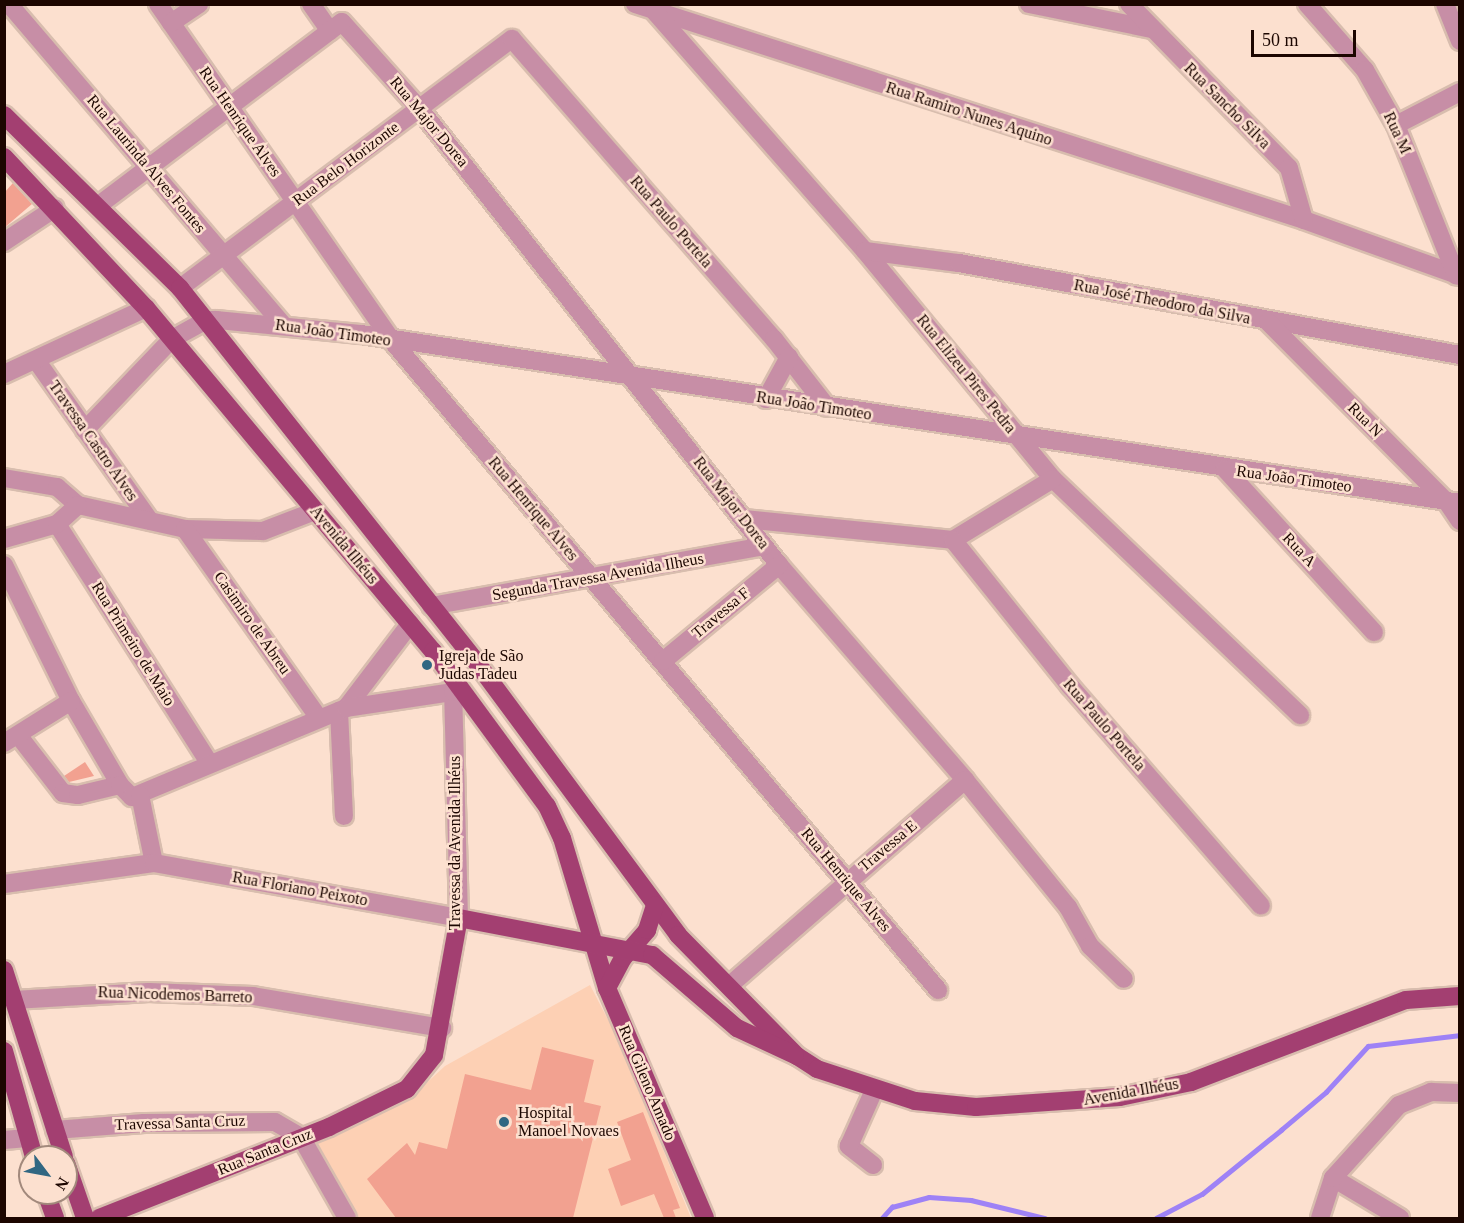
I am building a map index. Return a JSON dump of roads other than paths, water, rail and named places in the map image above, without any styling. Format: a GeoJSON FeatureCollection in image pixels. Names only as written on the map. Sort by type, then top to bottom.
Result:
{"type":"FeatureCollection","features":[{"type":"Feature","properties":{"kind":"main road","name":"Avenida Ilhéus"},"geometry":{"type":"LineString","coordinates":[[4,115],[99,205],[180,288],[431,606],[678,935],[730,985],[797,1056]]}},
{"type":"Feature","properties":{"kind":"main road","name":"Avenida Ilhéus"},"geometry":{"type":"LineString","coordinates":[[4,157],[55,208],[146,308],[410,624],[555,820],[593,946],[652,955],[666,964],[755,1041],[797,1056],[833,1077],[874,1090],[915,1101],[976,1107],[1120,1097],[1191,1082],[1406,1000],[1460,996]]}},
{"type":"Feature","properties":{"kind":"main road"},"geometry":{"type":"LineString","coordinates":[[607,988],[647,930],[655,905]]}},
{"type":"Feature","properties":{"kind":"main road","name":"Rua Floriano Peixoto"},"geometry":{"type":"LineString","coordinates":[[459,918],[593,946]]}},
{"type":"Feature","properties":{"kind":"main road","name":"Travessa da Avenida Ilhéus"},"geometry":{"type":"LineString","coordinates":[[422,1073],[434,1055],[442,1028],[459,918]]}},
{"type":"Feature","properties":{"kind":"main road","name":"Rua Gileno Amado"},"geometry":{"type":"LineString","coordinates":[[593,946],[607,988],[705,1218]]}},
{"type":"Feature","properties":{"kind":"main road"},"geometry":{"type":"LineString","coordinates":[[4,970],[60,1145]]}},
{"type":"Feature","properties":{"kind":"main road"},"geometry":{"type":"LineString","coordinates":[[4,1051],[30,1145]]}},
{"type":"Feature","properties":{"kind":"main road","name":"Rua Santa Cruz"},"geometry":{"type":"LineString","coordinates":[[99,1218],[390,1100],[422,1073]]}},
{"type":"Feature","properties":{"kind":"main road"},"geometry":{"type":"LineString","coordinates":[[78,1198],[85,1218]]}},
{"type":"Feature","properties":{"kind":"street","name":"Rua Laurinda Alves Fontes"},"geometry":{"type":"LineString","coordinates":[[9,4],[282,324]]}},
{"type":"Feature","properties":{"kind":"street","name":"Rua Henrique Alves"},"geometry":{"type":"LineString","coordinates":[[158,4],[227,107],[297,201],[393,342],[938,990]]}},
{"type":"Feature","properties":{"kind":"street"},"geometry":{"type":"LineString","coordinates":[[171,23],[199,4]]}},
{"type":"Feature","properties":{"kind":"street","name":"Rua Major Dorea"},"geometry":{"type":"LineString","coordinates":[[311,4],[339,19],[419,108],[632,376],[778,565],[965,780],[1068,907],[1090,946],[1124,980]]}},
{"type":"Feature","properties":{"kind":"street","name":"Rua Ramiro Nunes Aquino"},"geometry":{"type":"LineString","coordinates":[[635,4],[1304,220],[1458,276]]}},
{"type":"Feature","properties":{"kind":"street"},"geometry":{"type":"LineString","coordinates":[[1029,4],[1152,29]]}},
{"type":"Feature","properties":{"kind":"street","name":"Rua M"},"geometry":{"type":"LineString","coordinates":[[1307,4],[1365,70],[1396,125],[1458,276]]}},
{"type":"Feature","properties":{"kind":"street"},"geometry":{"type":"LineString","coordinates":[[1445,4],[1460,41]]}},
{"type":"Feature","properties":{"kind":"street","name":"Rua Sancho Silva"},"geometry":{"type":"LineString","coordinates":[[1131,5],[1288,168],[1304,220]]}},
{"type":"Feature","properties":{"kind":"street","name":"Rua Elizeu Pires Pedra"},"geometry":{"type":"LineString","coordinates":[[655,12],[865,251],[1053,479],[1300,715]]}},
{"type":"Feature","properties":{"kind":"street"},"geometry":{"type":"LineString","coordinates":[[99,205],[339,19]]}},
{"type":"Feature","properties":{"kind":"street","name":"Rua Belo Horizonte"},"geometry":{"type":"LineString","coordinates":[[180,288],[512,39]]}},
{"type":"Feature","properties":{"kind":"street","name":"Rua Paulo Portela"},"geometry":{"type":"LineString","coordinates":[[512,39],[789,357],[827,407]]}},
{"type":"Feature","properties":{"kind":"street"},"geometry":{"type":"LineString","coordinates":[[1396,125],[1460,92]]}},
{"type":"Feature","properties":{"kind":"street"},"geometry":{"type":"LineString","coordinates":[[4,242],[55,208]]}},
{"type":"Feature","properties":{"kind":"street","name":"Rua José Theodoro da Silva"},"geometry":{"type":"LineString","coordinates":[[865,251],[958,263],[1268,322],[1460,355]]}},
{"type":"Feature","properties":{"kind":"street"},"geometry":{"type":"LineString","coordinates":[[4,374],[146,308]]}},
{"type":"Feature","properties":{"kind":"street"},"geometry":{"type":"LineString","coordinates":[[85,430],[172,339],[206,320]]}},
{"type":"Feature","properties":{"kind":"street","name":"Rua João Timoteo"},"geometry":{"type":"LineString","coordinates":[[206,320],[282,324],[632,376],[1019,439],[1453,502]]}},
{"type":"Feature","properties":{"kind":"street","name":"Rua N"},"geometry":{"type":"LineString","coordinates":[[1268,322],[1453,502],[1460,521]]}},
{"type":"Feature","properties":{"kind":"street"},"geometry":{"type":"LineString","coordinates":[[766,399],[789,357]]}},
{"type":"Feature","properties":{"kind":"street","name":"Travessa Castro Alves"},"geometry":{"type":"LineString","coordinates":[[36,360],[150,521]]}},
{"type":"Feature","properties":{"kind":"street","name":"Rua A"},"geometry":{"type":"LineString","coordinates":[[1225,469],[1374,632]]}},
{"type":"Feature","properties":{"kind":"street"},"geometry":{"type":"LineString","coordinates":[[4,478],[57,487],[78,505],[185,529],[271,531],[315,511]]}},
{"type":"Feature","properties":{"kind":"street"},"geometry":{"type":"LineString","coordinates":[[744,519],[953,540],[1053,479]]}},
{"type":"Feature","properties":{"kind":"street"},"geometry":{"type":"LineString","coordinates":[[4,539],[57,524],[78,505]]}},
{"type":"Feature","properties":{"kind":"street","name":"Rua Primeiro de Maio"},"geometry":{"type":"LineString","coordinates":[[57,524],[209,763]]}},
{"type":"Feature","properties":{"kind":"street","name":"Casimiro de Abreu"},"geometry":{"type":"LineString","coordinates":[[185,529],[319,718]]}},
{"type":"Feature","properties":{"kind":"street","name":"Rua Paulo Portela"},"geometry":{"type":"LineString","coordinates":[[953,540],[1071,686],[1261,906]]}},
{"type":"Feature","properties":{"kind":"street","name":"Segunda Travessa Avenida Ilheus"},"geometry":{"type":"LineString","coordinates":[[431,606],[592,579],[764,546]]}},
{"type":"Feature","properties":{"kind":"street"},"geometry":{"type":"LineString","coordinates":[[4,565],[71,701],[127,795],[140,795],[209,763],[342,709],[455,686]]}},
{"type":"Feature","properties":{"kind":"street","name":"Travessa F"},"geometry":{"type":"LineString","coordinates":[[663,661],[778,565]]}},
{"type":"Feature","properties":{"kind":"street"},"geometry":{"type":"LineString","coordinates":[[344,816],[342,709],[410,624]]}},
{"type":"Feature","properties":{"kind":"street","name":"Travessa da Avenida Ilhéus"},"geometry":{"type":"LineString","coordinates":[[455,686],[459,918]]}},
{"type":"Feature","properties":{"kind":"street"},"geometry":{"type":"LineString","coordinates":[[71,701],[11,739],[63,793],[78,795],[120,785]]}},
{"type":"Feature","properties":{"kind":"street","name":"Travessa E"},"geometry":{"type":"LineString","coordinates":[[730,985],[965,780]]}},
{"type":"Feature","properties":{"kind":"street"},"geometry":{"type":"LineString","coordinates":[[140,795],[154,863]]}},
{"type":"Feature","properties":{"kind":"street","name":"Rua Floriano Peixoto"},"geometry":{"type":"LineString","coordinates":[[4,884],[154,863],[459,918]]}},
{"type":"Feature","properties":{"kind":"street","name":"Rua Nicodemos Barreto"},"geometry":{"type":"LineString","coordinates":[[14,1000],[91,993],[198,993],[253,996],[442,1028]]}},
{"type":"Feature","properties":{"kind":"street"},"geometry":{"type":"LineString","coordinates":[[873,1164],[849,1146],[874,1090]]}},
{"type":"Feature","properties":{"kind":"street"},"geometry":{"type":"LineString","coordinates":[[1320,1218],[1333,1178],[1399,1105],[1431,1092],[1460,1093]]}},
{"type":"Feature","properties":{"kind":"street","name":"Travessa Santa Cruz"},"geometry":{"type":"LineString","coordinates":[[55,1130],[242,1120],[275,1122],[301,1137]]}},
{"type":"Feature","properties":{"kind":"street"},"geometry":{"type":"LineString","coordinates":[[301,1137],[347,1218]]}},
{"type":"Feature","properties":{"kind":"street"},"geometry":{"type":"LineString","coordinates":[[4,1140],[27,1138]]}},
{"type":"Feature","properties":{"kind":"street"},"geometry":{"type":"LineString","coordinates":[[1333,1178],[1400,1218]]}},
{"type":"Feature","properties":{"kind":"waterway"},"geometry":{"type":"LineString","coordinates":[[1156,1218],[1202,1194],[1281,1130],[1326,1092],[1368,1046],[1460,1035]]}},
{"type":"Feature","properties":{"kind":"waterway"},"geometry":{"type":"LineString","coordinates":[[882,1218],[892,1207],[929,1197],[971,1200],[1045,1218]]}},
{"type":"Feature","properties":{"kind":"place","name":"Igreja de São Judas Tadeu"},"geometry":{"type":"Point","coordinates":[427,665]}},
{"type":"Feature","properties":{"kind":"place","name":"Hospital Manoel Novaes"},"geometry":{"type":"Point","coordinates":[504,1122]}}]}
